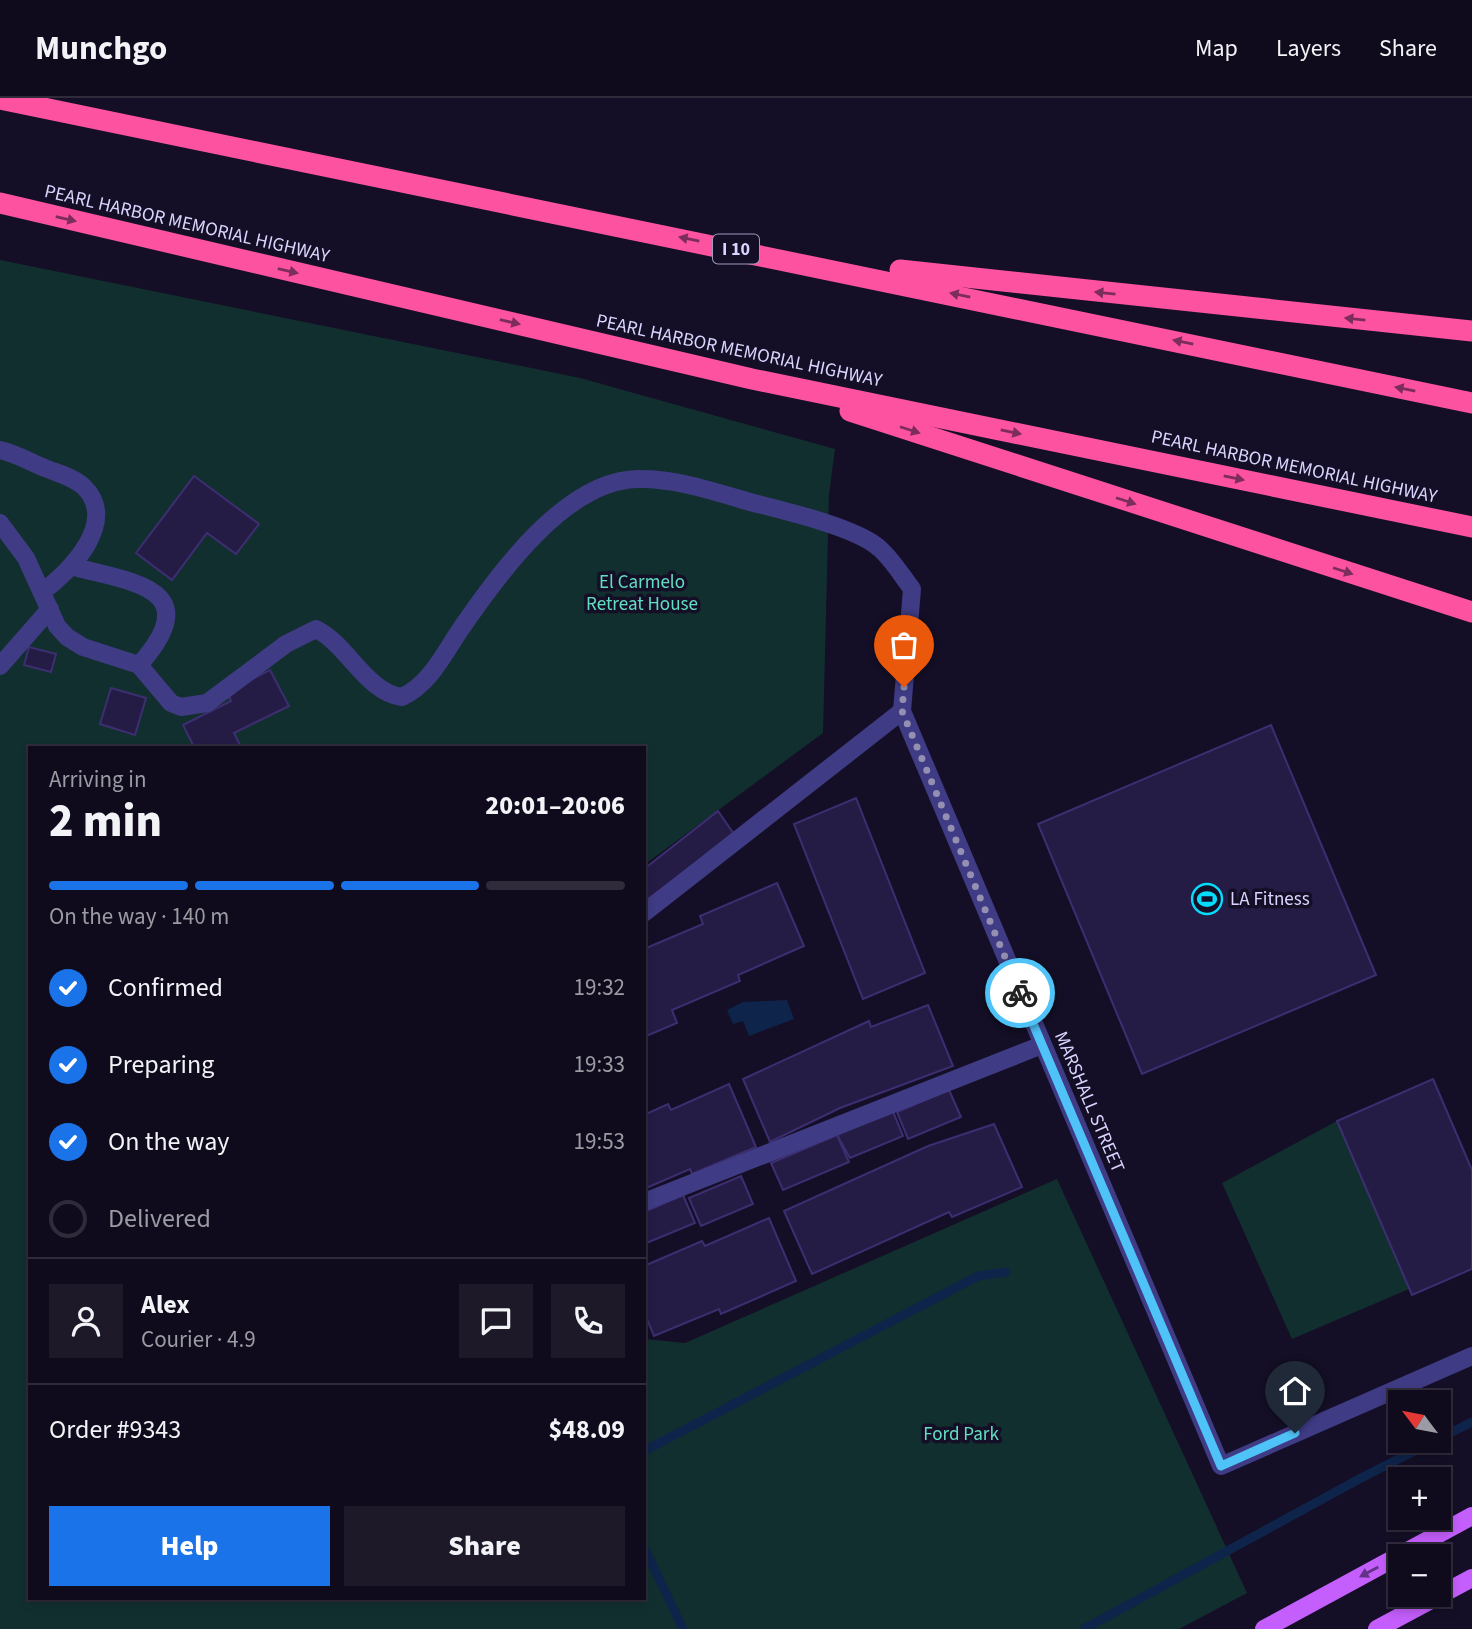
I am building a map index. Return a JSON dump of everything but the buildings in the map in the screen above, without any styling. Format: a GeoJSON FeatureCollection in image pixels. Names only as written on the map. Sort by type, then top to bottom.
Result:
{"type":"FeatureCollection","features":[{"type":"Feature","properties":{"kind":"highway","name":"I 10"},"geometry":{"type":"LineString","coordinates":[[0,99],[779,257],[1472,403]]}},
{"type":"Feature","properties":{"kind":"highway","name":"PEARL HARBOR MEMORIAL HIGHWAY"},"geometry":{"type":"LineString","coordinates":[[0,204],[752,379],[1472,527]]}},
{"type":"Feature","properties":{"kind":"highway"},"geometry":{"type":"LineString","coordinates":[[779,257],[1472,331]]}},
{"type":"Feature","properties":{"kind":"highway"},"geometry":{"type":"LineString","coordinates":[[752,379],[1472,612]]}},
{"type":"Feature","properties":{"kind":"main road"},"geometry":{"type":"LineString","coordinates":[[1264,1629],[1472,1516]]}},
{"type":"Feature","properties":{"kind":"main road"},"geometry":{"type":"LineString","coordinates":[[1377,1629],[1472,1578]]}},
{"type":"Feature","properties":{"kind":"street"},"geometry":{"type":"LineString","coordinates":[[0,450],[82,485],[95,501],[98,514],[95,528],[64,576],[42,592]]}},
{"type":"Feature","properties":{"kind":"street","name":"MARSHALL STREET"},"geometry":{"type":"LineString","coordinates":[[138,665],[171,703],[190,708],[207,703],[286,644],[316,629],[329,636],[382,690],[402,697],[413,692],[426,680],[479,603],[530,540],[560,511],[592,491],[639,478],[690,485],[826,523],[878,547],[912,589],[902,711],[1221,1466],[1472,1356]]}},
{"type":"Feature","properties":{"kind":"street"},"geometry":{"type":"LineString","coordinates":[[0,523],[26,558],[57,626],[75,642],[138,665],[155,646],[162,629],[166,612],[157,594],[138,582],[71,566]]}},
{"type":"Feature","properties":{"kind":"street"},"geometry":{"type":"LineString","coordinates":[[0,666],[50,609]]}},
{"type":"Feature","properties":{"kind":"street"},"geometry":{"type":"LineString","coordinates":[[646,911],[902,711]]}},
{"type":"Feature","properties":{"kind":"street"},"geometry":{"type":"LineString","coordinates":[[646,1201],[1042,1045]]}},
{"type":"Feature","properties":{"kind":"green space"},"geometry":{"type":"Polygon","coordinates":[[[0,260],[580,378],[835,449],[829,494],[823,733],[646,864],[646,746],[28,746],[28,1600],[646,1600],[646,1339],[685,1343],[1057,1179],[1247,1593],[1179,1629],[0,1629],[0,260]]]}},
{"type":"Feature","properties":{"kind":"green space"},"geometry":{"type":"Polygon","coordinates":[[[1337,1121],[1409,1289],[1292,1339],[1222,1183],[1337,1121]]]}},
{"type":"Feature","properties":{"kind":"water"},"geometry":{"type":"Polygon","coordinates":[[[787,1000],[794,1019],[749,1036],[743,1021],[733,1024],[727,1010],[743,1002],[787,1000]]]}},
{"type":"Feature","properties":{"kind":"waterway"},"geometry":{"type":"LineString","coordinates":[[646,1450],[978,1276],[1006,1272]]}},
{"type":"Feature","properties":{"kind":"waterway"},"geometry":{"type":"LineString","coordinates":[[1451,1432],[1472,1422]]}},
{"type":"Feature","properties":{"kind":"waterway"},"geometry":{"type":"LineString","coordinates":[[1084,1629],[1410,1453]]}},
{"type":"Feature","properties":{"kind":"waterway"},"geometry":{"type":"LineString","coordinates":[[646,1551],[683,1629]]}},
{"type":"Feature","properties":{"kind":"way so far"},"geometry":{"type":"LineString","coordinates":[[904,687],[902,711],[1020,993]]}},
{"type":"Feature","properties":{"kind":"place","name":"LA Fitness"},"geometry":{"type":"Point","coordinates":[1207,899]}},
{"type":"Feature","properties":{"kind":"route"},"geometry":{"type":"LineString","coordinates":[[1020,993],[1221,1466],[1295,1433]]}},
{"type":"Feature","properties":{"kind":"park label","name":"El Carmelo Retreat House"},"geometry":{"type":"Point","coordinates":[642,593]}},
{"type":"Feature","properties":{"kind":"park label","name":"Ford Park"},"geometry":{"type":"Point","coordinates":[961,1434]}}]}
